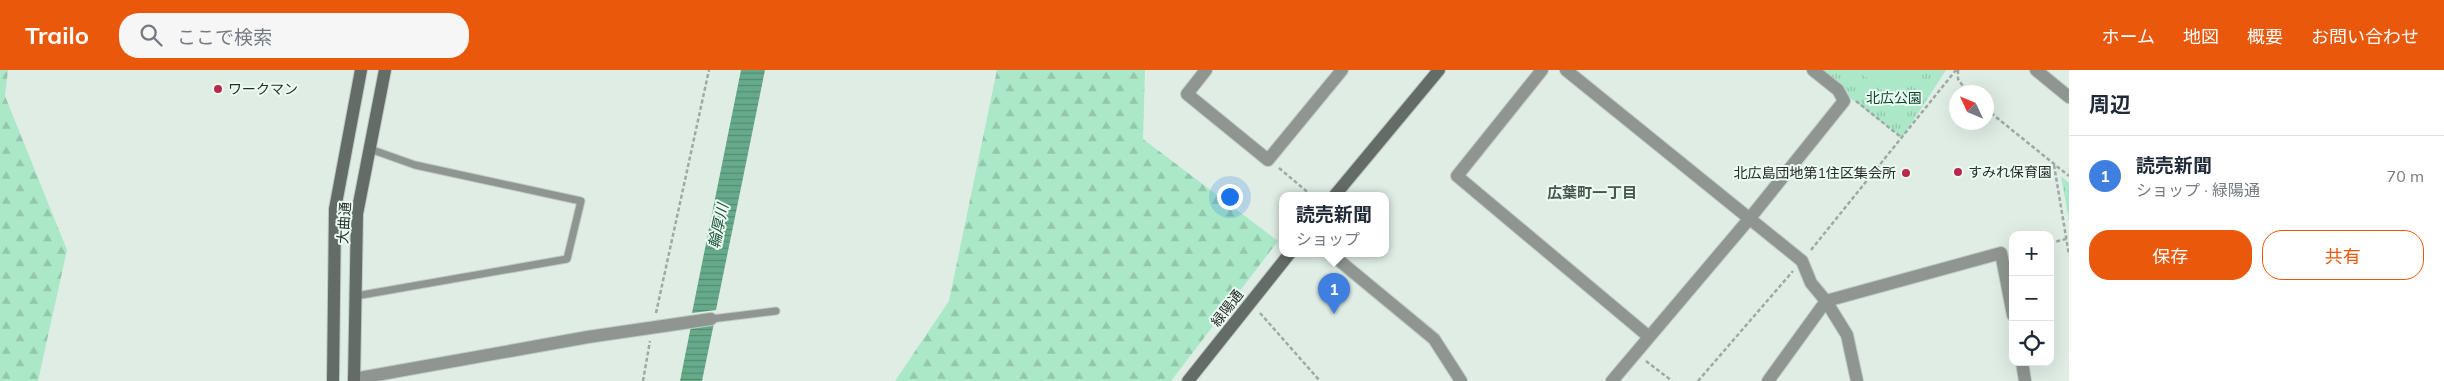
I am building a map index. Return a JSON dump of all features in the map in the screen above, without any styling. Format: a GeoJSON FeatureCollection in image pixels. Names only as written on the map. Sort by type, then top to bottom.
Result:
{"type":"FeatureCollection","features":[{"type":"Feature","properties":{"kind":"main road","name":"大曲通"},"geometry":{"type":"LineString","coordinates":[[333,381],[335,210],[361,70]]}},
{"type":"Feature","properties":{"kind":"main road","name":"大曲通"},"geometry":{"type":"LineString","coordinates":[[354,380],[357,214],[385,70]]}},
{"type":"Feature","properties":{"kind":"main road"},"geometry":{"type":"LineString","coordinates":[[1337,192],[1439,70]]}},
{"type":"Feature","properties":{"kind":"main road","name":"緑陽通"},"geometry":{"type":"LineString","coordinates":[[1188,381],[1287,257]]}},
{"type":"Feature","properties":{"kind":"street"},"geometry":{"type":"LineString","coordinates":[[1206,70],[1186,94],[1268,160],[1342,70]]}},
{"type":"Feature","properties":{"kind":"street"},"geometry":{"type":"LineString","coordinates":[[1542,70],[1457,176],[1648,336]]}},
{"type":"Feature","properties":{"kind":"street"},"geometry":{"type":"LineString","coordinates":[[1566,70],[1802,260],[1810,283],[1826,301],[1847,335],[1856,381]]}},
{"type":"Feature","properties":{"kind":"street"},"geometry":{"type":"LineString","coordinates":[[1612,381],[1648,336],[1750,218],[1844,101],[1838,90],[1813,70]]}},
{"type":"Feature","properties":{"kind":"street"},"geometry":{"type":"LineString","coordinates":[[2036,70],[2069,97]]}},
{"type":"Feature","properties":{"kind":"street"},"geometry":{"type":"LineString","coordinates":[[1768,381],[1826,301],[2001,253],[2009,294]]}},
{"type":"Feature","properties":{"kind":"street"},"geometry":{"type":"LineString","coordinates":[[1335,257],[1434,339],[1461,381]]}},
{"type":"Feature","properties":{"kind":"street"},"geometry":{"type":"LineString","coordinates":[[354,380],[652,327],[711,319]]}},
{"type":"Feature","properties":{"kind":"street"},"geometry":{"type":"LineString","coordinates":[[2023,366],[2025,381]]}},
{"type":"Feature","properties":{"kind":"lane"},"geometry":{"type":"LineString","coordinates":[[356,296],[566,259],[581,201],[415,165],[370,149]]}},
{"type":"Feature","properties":{"kind":"lane"},"geometry":{"type":"LineString","coordinates":[[711,319],[776,311]]}},
{"type":"Feature","properties":{"kind":"path"},"geometry":{"type":"LineString","coordinates":[[643,381],[652,327],[709,70]]}},
{"type":"Feature","properties":{"kind":"path"},"geometry":{"type":"LineString","coordinates":[[1957,70],[1958,79],[1962,85]]}},
{"type":"Feature","properties":{"kind":"path"},"geometry":{"type":"LineString","coordinates":[[1698,381],[1802,260],[1957,70]]}},
{"type":"Feature","properties":{"kind":"path"},"geometry":{"type":"LineString","coordinates":[[1844,101],[1853,98],[1902,138]]}},
{"type":"Feature","properties":{"kind":"path"},"geometry":{"type":"LineString","coordinates":[[1994,115],[2069,176]]}},
{"type":"Feature","properties":{"kind":"path"},"geometry":{"type":"LineString","coordinates":[[1268,160],[1307,192]]}},
{"type":"Feature","properties":{"kind":"path"},"geometry":{"type":"LineString","coordinates":[[2054,164],[2069,255]]}},
{"type":"Feature","properties":{"kind":"path"},"geometry":{"type":"LineString","coordinates":[[2054,242],[2066,239]]}},
{"type":"Feature","properties":{"kind":"path"},"geometry":{"type":"LineString","coordinates":[[1250,302],[1320,381]]}},
{"type":"Feature","properties":{"kind":"path"},"geometry":{"type":"LineString","coordinates":[[1635,352],[1672,381]]}},
{"type":"Feature","properties":{"kind":"green space"},"geometry":{"type":"Polygon","coordinates":[[[0,70],[8,70],[5,96],[67,250],[38,381],[0,381],[0,70]]]}},
{"type":"Feature","properties":{"kind":"green space"},"geometry":{"type":"Polygon","coordinates":[[[997,70],[1145,70],[1143,139],[1278,241],[1171,381],[895,381],[949,301],[997,70]]]}},
{"type":"Feature","properties":{"kind":"green space","name":"北広公園"},"geometry":{"type":"Polygon","coordinates":[[[1814,70],[1946,70],[1902,138],[1814,70]]]}},
{"type":"Feature","properties":{"kind":"green space"},"geometry":{"type":"Polygon","coordinates":[[[1857,70],[1916,70],[1893,99],[1857,70]]]}},
{"type":"Feature","properties":{"kind":"green space"},"geometry":{"type":"Polygon","coordinates":[[[2061,176],[2069,183],[2069,221],[2061,176]]]}},
{"type":"Feature","properties":{"kind":"water","name":"輪厚川"},"geometry":{"type":"Polygon","coordinates":[[[741,70],[765,70],[716,310],[692,313],[741,70]]]}},
{"type":"Feature","properties":{"kind":"water"},"geometry":{"type":"Polygon","coordinates":[[[714,323],[702,381],[680,381],[691,326],[714,323]]]}},
{"type":"Feature","properties":{"kind":"place","name":"ワークマン"},"geometry":{"type":"Point","coordinates":[218,89]}},
{"type":"Feature","properties":{"kind":"place","name":"すみれ保育園"},"geometry":{"type":"Point","coordinates":[1958,172]}},
{"type":"Feature","properties":{"kind":"place","name":"北広島団地第1住区集会所"},"geometry":{"type":"Point","coordinates":[1906,173]}},
{"type":"Feature","properties":{"kind":"place","name":"読売新聞"},"geometry":{"type":"Point","coordinates":[1334,314]}},
{"type":"Feature","properties":{"kind":"district","name":"広葉町一丁目"},"geometry":{"type":"Point","coordinates":[1592,192]}}]}
